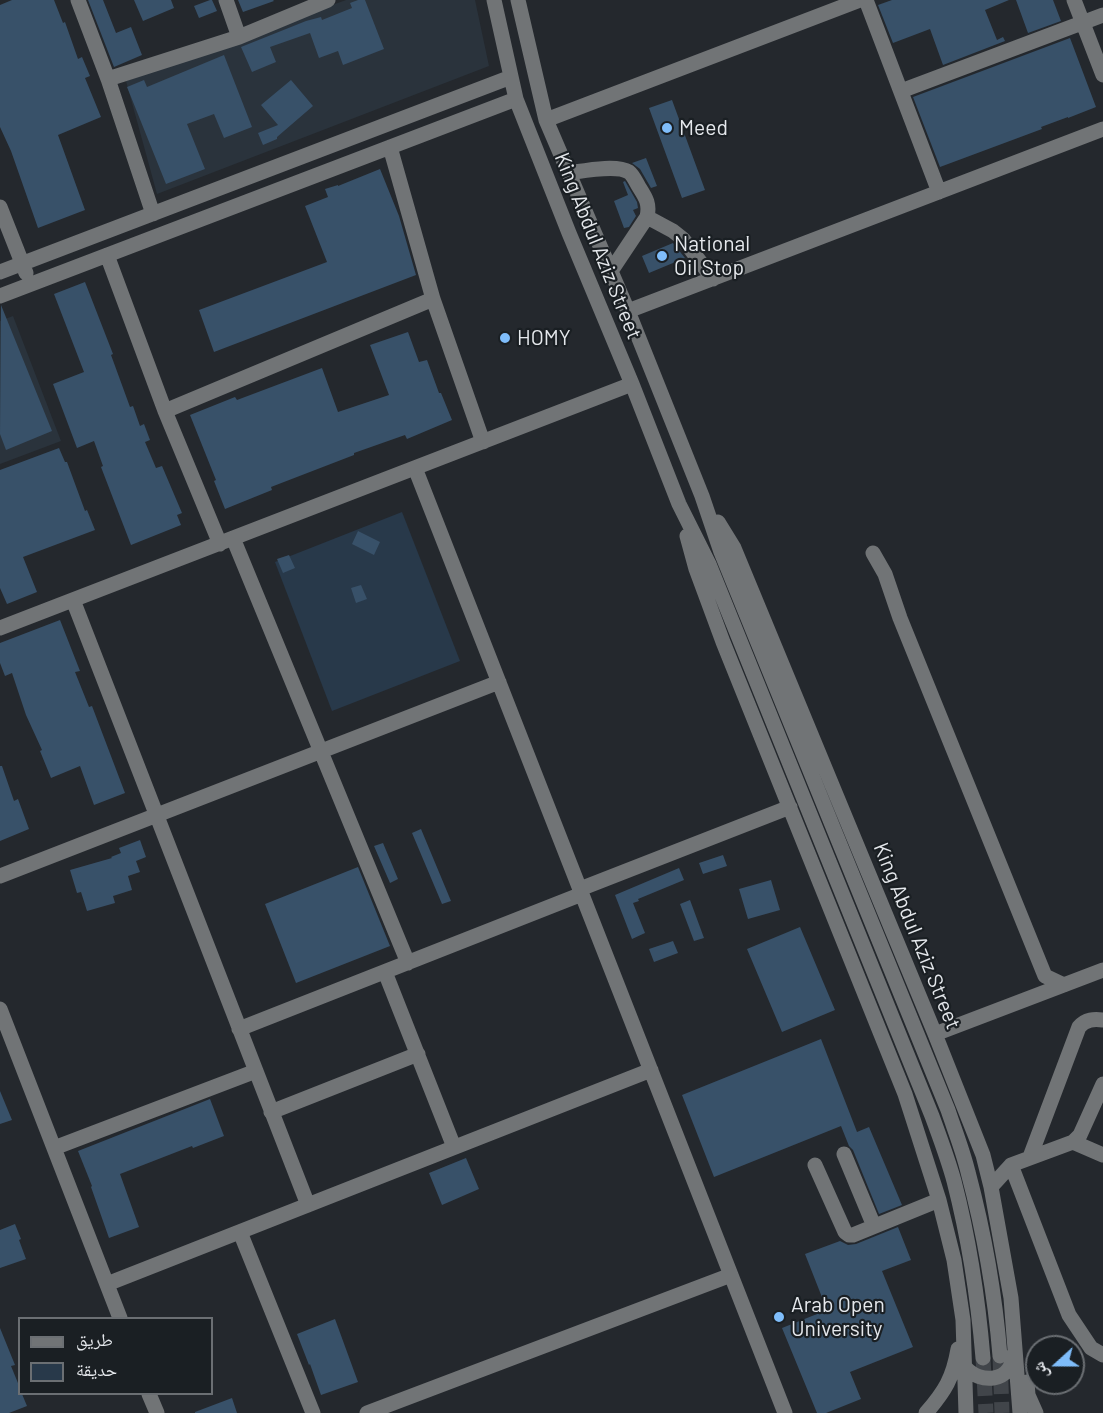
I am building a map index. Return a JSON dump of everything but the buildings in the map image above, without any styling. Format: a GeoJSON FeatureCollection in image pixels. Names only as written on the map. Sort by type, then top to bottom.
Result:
{"type":"FeatureCollection","features":[{"type":"Feature","properties":{"kind":"street"},"geometry":{"type":"LineString","coordinates":[[78,0],[108,79],[153,214]]}},
{"type":"Feature","properties":{"kind":"street"},"geometry":{"type":"LineString","coordinates":[[226,0],[239,37]]}},
{"type":"Feature","properties":{"kind":"street"},"geometry":{"type":"LineString","coordinates":[[108,79],[239,37],[328,0]]}},
{"type":"Feature","properties":{"kind":"street","name":"King Abdul Aziz Street"},"geometry":{"type":"LineString","coordinates":[[494,0],[516,99],[568,234],[632,384],[679,504],[709,564],[932,1116],[954,1179],[972,1263],[983,1358]]}},
{"type":"Feature","properties":{"kind":"street","name":"King Abdul Aziz Street"},"geometry":{"type":"LineString","coordinates":[[518,0],[546,120],[628,311],[702,496],[721,552],[948,1110],[968,1171],[988,1260],[1000,1356]]}},
{"type":"Feature","properties":{"kind":"street"},"geometry":{"type":"LineString","coordinates":[[546,120],[860,0]]}},
{"type":"Feature","properties":{"kind":"street"},"geometry":{"type":"LineString","coordinates":[[866,0],[939,192]]}},
{"type":"Feature","properties":{"kind":"street"},"geometry":{"type":"LineString","coordinates":[[1074,0],[1103,75]]}},
{"type":"Feature","properties":{"kind":"street"},"geometry":{"type":"LineString","coordinates":[[901,91],[1103,15]]}},
{"type":"Feature","properties":{"kind":"street"},"geometry":{"type":"LineString","coordinates":[[0,272],[511,77]]}},
{"type":"Feature","properties":{"kind":"street"},"geometry":{"type":"LineString","coordinates":[[0,296],[516,99]]}},
{"type":"Feature","properties":{"kind":"street"},"geometry":{"type":"LineString","coordinates":[[628,311],[1103,129]]}},
{"type":"Feature","properties":{"kind":"street"},"geometry":{"type":"LineString","coordinates":[[390,147],[433,299],[483,442]]}},
{"type":"Feature","properties":{"kind":"street"},"geometry":{"type":"LineString","coordinates":[[568,173],[622,169],[630,173],[648,200],[647,217],[611,271]]}},
{"type":"Feature","properties":{"kind":"street"},"geometry":{"type":"LineString","coordinates":[[0,207],[30,284]]}},
{"type":"Feature","properties":{"kind":"street"},"geometry":{"type":"LineString","coordinates":[[647,217],[683,239],[713,279]]}},
{"type":"Feature","properties":{"kind":"street"},"geometry":{"type":"LineString","coordinates":[[107,255],[165,411],[321,751],[408,963]]}},
{"type":"Feature","properties":{"kind":"street"},"geometry":{"type":"LineString","coordinates":[[165,411],[433,299]]}},
{"type":"Feature","properties":{"kind":"street"},"geometry":{"type":"LineString","coordinates":[[0,628],[632,384]]}},
{"type":"Feature","properties":{"kind":"street"},"geometry":{"type":"LineString","coordinates":[[415,468],[785,1413]]}},
{"type":"Feature","properties":{"kind":"street","name":"King Abdul Aziz Street"},"geometry":{"type":"LineString","coordinates":[[702,496],[734,548],[983,1155],[1011,1298],[1020,1413]]}},
{"type":"Feature","properties":{"kind":"street","name":"King Abdul Aziz Street"},"geometry":{"type":"LineString","coordinates":[[679,504],[700,579],[723,642],[905,1094],[939,1200],[954,1260],[963,1320],[966,1413]]}},
{"type":"Feature","properties":{"kind":"street"},"geometry":{"type":"LineString","coordinates":[[873,553],[885,574],[900,618],[1046,976],[1064,985]]}},
{"type":"Feature","properties":{"kind":"street"},"geometry":{"type":"LineString","coordinates":[[73,600],[308,1205]]}},
{"type":"Feature","properties":{"kind":"street"},"geometry":{"type":"LineString","coordinates":[[0,876],[499,682]]}},
{"type":"Feature","properties":{"kind":"street"},"geometry":{"type":"LineString","coordinates":[[239,1029],[408,963],[790,807]]}},
{"type":"Feature","properties":{"kind":"street"},"geometry":{"type":"LineString","coordinates":[[935,1034],[1103,970]]}},
{"type":"Feature","properties":{"kind":"street"},"geometry":{"type":"LineString","coordinates":[[385,972],[454,1147]]}},
{"type":"Feature","properties":{"kind":"street"},"geometry":{"type":"LineString","coordinates":[[0,1009],[120,1317]]}},
{"type":"Feature","properties":{"kind":"street"},"geometry":{"type":"LineString","coordinates":[[1030,1157],[1079,1027],[1093,1019],[1103,1020]]}},
{"type":"Feature","properties":{"kind":"street"},"geometry":{"type":"LineString","coordinates":[[271,1112],[418,1054]]}},
{"type":"Feature","properties":{"kind":"street"},"geometry":{"type":"LineString","coordinates":[[107,1284],[651,1070]]}},
{"type":"Feature","properties":{"kind":"street"},"geometry":{"type":"LineString","coordinates":[[54,1148],[256,1071]]}},
{"type":"Feature","properties":{"kind":"street"},"geometry":{"type":"LineString","coordinates":[[991,1187],[1011,1165],[1073,1142],[1080,1136],[1103,1084]]}},
{"type":"Feature","properties":{"kind":"street"},"geometry":{"type":"LineString","coordinates":[[1073,1142],[1103,1155]]}},
{"type":"Feature","properties":{"kind":"street"},"geometry":{"type":"LineString","coordinates":[[844,1154],[874,1227]]}},
{"type":"Feature","properties":{"kind":"street"},"geometry":{"type":"LineString","coordinates":[[983,1155],[1011,1165],[1069,1315],[1090,1348],[1103,1355]]}},
{"type":"Feature","properties":{"kind":"street"},"geometry":{"type":"LineString","coordinates":[[815,1165],[845,1232],[849,1235],[939,1200]]}},
{"type":"Feature","properties":{"kind":"street"},"geometry":{"type":"LineString","coordinates":[[240,1232],[313,1413]]}},
{"type":"Feature","properties":{"kind":"street"},"geometry":{"type":"LineString","coordinates":[[367,1413],[731,1275]]}},
{"type":"Feature","properties":{"kind":"street"},"geometry":{"type":"LineString","coordinates":[[964,1367],[973,1375],[987,1379],[1002,1375],[1013,1364],[1011,1298]]}},
{"type":"Feature","properties":{"kind":"street"},"geometry":{"type":"LineString","coordinates":[[1011,1298],[1023,1339],[1028,1395],[1036,1413]]}},
{"type":"Feature","properties":{"kind":"street"},"geometry":{"type":"LineString","coordinates":[[926,1413],[944,1392],[955,1368],[963,1320]]}},
{"type":"Feature","properties":{"kind":"street"},"geometry":{"type":"LineString","coordinates":[[149,1395],[157,1413]]}},
{"type":"Feature","properties":{"kind":"shaded area"},"geometry":{"type":"Polygon","coordinates":[[[346,0],[475,0],[489,66],[157,194],[126,81],[346,0]]]}},
{"type":"Feature","properties":{"kind":"shaded area"},"geometry":{"type":"Polygon","coordinates":[[[13,316],[61,441],[0,464],[0,321],[13,316]]]}},
{"type":"Feature","properties":{"kind":"green space"},"geometry":{"type":"Polygon","coordinates":[[[402,512],[460,661],[332,711],[275,562],[402,512]]]}},
{"type":"Feature","properties":{"kind":"tunnel"},"geometry":{"type":"LineString","coordinates":[[1000,1356],[1002,1413]]}},
{"type":"Feature","properties":{"kind":"tunnel"},"geometry":{"type":"LineString","coordinates":[[983,1358],[986,1413]]}},
{"type":"Feature","properties":{"kind":"place","name":"Meed"},"geometry":{"type":"Point","coordinates":[667,128]}},
{"type":"Feature","properties":{"kind":"place","name":"National Oil Stop"},"geometry":{"type":"Point","coordinates":[662,256]}},
{"type":"Feature","properties":{"kind":"place","name":"HOMY"},"geometry":{"type":"Point","coordinates":[505,338]}},
{"type":"Feature","properties":{"kind":"place","name":"Arab Open University"},"geometry":{"type":"Point","coordinates":[779,1317]}}]}
